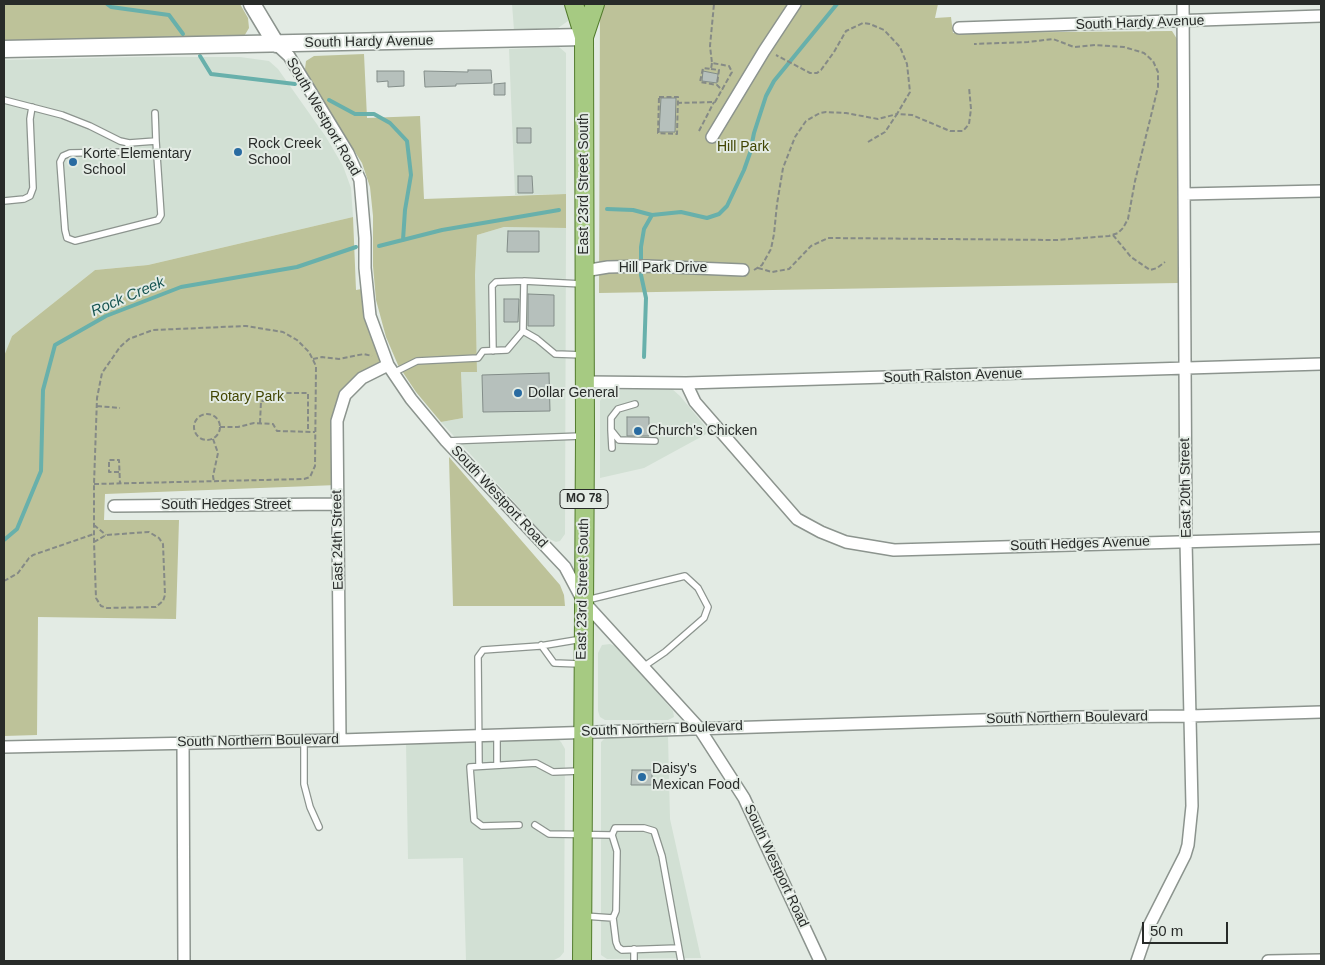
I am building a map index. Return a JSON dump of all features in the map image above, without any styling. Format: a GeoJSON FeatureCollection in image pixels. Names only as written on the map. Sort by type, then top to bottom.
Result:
{"type":"FeatureCollection","features":[{"type":"Feature","properties":{"kind":"main road","name":"East 23rd Street South"},"geometry":{"type":"LineString","coordinates":[[574,4],[584,37],[585,436],[582,638],[582,961]]}},
{"type":"Feature","properties":{"kind":"main road","name":"East 23rd Street South"},"geometry":{"type":"LineString","coordinates":[[584,37],[595,4]]}},
{"type":"Feature","properties":{"kind":"street","name":"South Westport Road"},"geometry":{"type":"LineString","coordinates":[[252,4],[276,44],[290,58],[348,153],[360,180],[366,238],[365,268],[370,316],[388,369],[446,441],[565,568],[583,601],[699,728],[744,798],[820,961]]}},
{"type":"Feature","properties":{"kind":"street"},"geometry":{"type":"LineString","coordinates":[[712,138],[764,51],[795,4]]}},
{"type":"Feature","properties":{"kind":"street","name":"East 20th Street"},"geometry":{"type":"LineString","coordinates":[[1137,961],[1149,926],[1188,844],[1192,806],[1186,541],[1184,4]]}},
{"type":"Feature","properties":{"kind":"street","name":"South Hardy Avenue"},"geometry":{"type":"LineString","coordinates":[[959,28],[1321,16]]}},
{"type":"Feature","properties":{"kind":"street","name":"South Hardy Avenue"},"geometry":{"type":"LineString","coordinates":[[4,49],[584,37]]}},
{"type":"Feature","properties":{"kind":"street"},"geometry":{"type":"LineString","coordinates":[[1185,194],[1321,191]]}},
{"type":"Feature","properties":{"kind":"street","name":"Hill Park Drive"},"geometry":{"type":"LineString","coordinates":[[584,277],[642,266],[743,270]]}},
{"type":"Feature","properties":{"kind":"street","name":"South Ralston Avenue"},"geometry":{"type":"LineString","coordinates":[[585,382],[686,383],[1321,364]]}},
{"type":"Feature","properties":{"kind":"street","name":"East 24th Street"},"geometry":{"type":"LineString","coordinates":[[340,740],[337,421],[345,395],[362,378],[388,369]]}},
{"type":"Feature","properties":{"kind":"street","name":"South Hedges Avenue"},"geometry":{"type":"LineString","coordinates":[[686,383],[695,402],[797,519],[841,540],[894,550],[1321,538]]}},
{"type":"Feature","properties":{"kind":"street","name":"South Hedges Street"},"geometry":{"type":"LineString","coordinates":[[114,506],[337,504]]}},
{"type":"Feature","properties":{"kind":"street","name":"South Northern Boulevard"},"geometry":{"type":"LineString","coordinates":[[4,747],[340,740],[582,731],[1321,712]]}},
{"type":"Feature","properties":{"kind":"street"},"geometry":{"type":"LineString","coordinates":[[183,742],[184,961]]}},
{"type":"Feature","properties":{"kind":"street"},"geometry":{"type":"LineString","coordinates":[[1268,961],[1321,960]]}},
{"type":"Feature","properties":{"kind":"lane"},"geometry":{"type":"LineString","coordinates":[[4,100],[62,115],[120,141],[129,143],[156,141]]}},
{"type":"Feature","properties":{"kind":"lane"},"geometry":{"type":"LineString","coordinates":[[4,201],[24,199],[30,196],[33,188],[30,119],[32,106]]}},
{"type":"Feature","properties":{"kind":"lane"},"geometry":{"type":"LineString","coordinates":[[129,143],[126,152],[70,153],[63,156],[60,162],[65,230],[68,238],[75,241],[158,220],[161,215],[155,113]]}},
{"type":"Feature","properties":{"kind":"lane"},"geometry":{"type":"LineString","coordinates":[[493,351],[492,286],[496,282],[584,277]]}},
{"type":"Feature","properties":{"kind":"lane"},"geometry":{"type":"LineString","coordinates":[[388,369],[417,361],[478,358],[483,352],[506,350],[523,331],[524,281]]}},
{"type":"Feature","properties":{"kind":"lane"},"geometry":{"type":"LineString","coordinates":[[523,331],[537,339],[555,354],[585,355]]}},
{"type":"Feature","properties":{"kind":"lane"},"geometry":{"type":"LineString","coordinates":[[612,448],[611,418],[618,409],[635,404]]}},
{"type":"Feature","properties":{"kind":"lane"},"geometry":{"type":"LineString","coordinates":[[611,430],[619,440],[655,441]]}},
{"type":"Feature","properties":{"kind":"lane"},"geometry":{"type":"LineString","coordinates":[[446,441],[585,436]]}},
{"type":"Feature","properties":{"kind":"lane"},"geometry":{"type":"LineString","coordinates":[[583,601],[685,576],[698,588],[708,607],[704,618],[665,652],[643,667]]}},
{"type":"Feature","properties":{"kind":"lane"},"geometry":{"type":"LineString","coordinates":[[479,766],[478,657],[483,650],[541,646],[582,638]]}},
{"type":"Feature","properties":{"kind":"lane"},"geometry":{"type":"LineString","coordinates":[[541,646],[554,663],[582,664]]}},
{"type":"Feature","properties":{"kind":"lane"},"geometry":{"type":"LineString","coordinates":[[497,734],[497,765]]}},
{"type":"Feature","properties":{"kind":"lane"},"geometry":{"type":"LineString","coordinates":[[304,740],[304,784],[310,807],[319,827]]}},
{"type":"Feature","properties":{"kind":"lane"},"geometry":{"type":"LineString","coordinates":[[519,825],[482,826],[474,820],[470,767],[536,764],[553,772],[582,771]]}},
{"type":"Feature","properties":{"kind":"lane"},"geometry":{"type":"LineString","coordinates":[[535,825],[549,834],[612,835]]}},
{"type":"Feature","properties":{"kind":"lane"},"geometry":{"type":"LineString","coordinates":[[678,948],[622,950],[618,947],[613,918],[616,911],[617,851],[612,835],[615,828],[644,828],[654,831],[662,856],[681,961]]}},
{"type":"Feature","properties":{"kind":"lane"},"geometry":{"type":"LineString","coordinates":[[582,916],[613,918]]}},
{"type":"Feature","properties":{"kind":"lane"},"geometry":{"type":"LineString","coordinates":[[634,949],[634,961]]}},
{"type":"Feature","properties":{"kind":"path"},"geometry":{"type":"LineString","coordinates":[[711,69],[710,46],[714,4]]}},
{"type":"Feature","properties":{"kind":"path"},"geometry":{"type":"LineString","coordinates":[[775,54],[813,74],[821,70],[846,32],[851,28],[863,24],[876,26],[894,39],[903,51],[908,64],[910,92],[885,132],[868,142]]}},
{"type":"Feature","properties":{"kind":"path"},"geometry":{"type":"LineString","coordinates":[[758,268],[772,272],[789,269],[811,246],[828,238],[1034,240],[1100,237],[1113,234],[1123,228],[1128,219],[1159,80],[1153,60],[1144,53],[1124,47],[1095,45],[1074,47],[1053,39],[974,44]]}},
{"type":"Feature","properties":{"kind":"path"},"geometry":{"type":"LineString","coordinates":[[699,131],[732,72],[730,66],[712,63]]}},
{"type":"Feature","properties":{"kind":"path"},"geometry":{"type":"LineString","coordinates":[[717,84],[719,70],[703,68],[700,82],[717,84],[722,90]]}},
{"type":"Feature","properties":{"kind":"path"},"geometry":{"type":"LineString","coordinates":[[743,270],[753,271],[758,268],[766,258],[773,242],[782,168],[796,137],[806,121],[820,113],[826,112],[846,113],[878,119],[897,114],[912,115],[950,131],[963,131],[969,124],[971,109],[969,87]]}},
{"type":"Feature","properties":{"kind":"path"},"geometry":{"type":"LineString","coordinates":[[659,97],[678,97],[677,103],[676,134],[658,133],[659,97]]}},
{"type":"Feature","properties":{"kind":"path"},"geometry":{"type":"LineString","coordinates":[[677,103],[714,102]]}},
{"type":"Feature","properties":{"kind":"path"},"geometry":{"type":"LineString","coordinates":[[1113,234],[1131,257],[1150,270],[1166,262]]}},
{"type":"Feature","properties":{"kind":"path"},"geometry":{"type":"LineString","coordinates":[[94,484],[214,482],[304,479],[310,477],[315,466],[316,366],[309,352],[297,340],[283,332],[246,326],[153,330],[129,339],[120,347],[102,373],[97,406],[94,484],[94,542],[96,598],[101,606],[107,608],[156,607],[163,601],[165,596],[163,544],[159,538],[148,532],[106,535],[94,542]]}},
{"type":"Feature","properties":{"kind":"path"},"geometry":{"type":"LineString","coordinates":[[313,359],[322,357],[339,358],[364,354],[374,356],[388,369]]}},
{"type":"Feature","properties":{"kind":"path"},"geometry":{"type":"LineString","coordinates":[[260,424],[261,401],[274,401],[278,393],[308,393],[308,432]]}},
{"type":"Feature","properties":{"kind":"path"},"geometry":{"type":"LineString","coordinates":[[97,406],[120,408]]}},
{"type":"Feature","properties":{"kind":"path"},"geometry":{"type":"LineString","coordinates":[[202,415],[210,415],[217,419],[220,427],[220,432],[213,439],[205,440],[198,436],[194,429],[196,421],[202,415]]}},
{"type":"Feature","properties":{"kind":"path"},"geometry":{"type":"LineString","coordinates":[[220,427],[273,424],[277,431],[315,432]]}},
{"type":"Feature","properties":{"kind":"path"},"geometry":{"type":"LineString","coordinates":[[213,439],[218,453],[213,476],[214,482]]}},
{"type":"Feature","properties":{"kind":"path"},"geometry":{"type":"LineString","coordinates":[[119,472],[109,472],[109,460],[120,460],[120,484]]}},
{"type":"Feature","properties":{"kind":"path"},"geometry":{"type":"LineString","coordinates":[[94,525],[106,535]]}},
{"type":"Feature","properties":{"kind":"path"},"geometry":{"type":"LineString","coordinates":[[4,581],[18,573],[32,555],[94,534]]}},
{"type":"Feature","properties":{"kind":"shaded area"},"geometry":{"type":"Polygon","coordinates":[[[512,4],[568,4],[568,21],[558,28],[514,30],[512,4]]]}},
{"type":"Feature","properties":{"kind":"shaded area"},"geometry":{"type":"Polygon","coordinates":[[[559,47],[566,53],[566,194],[515,195],[509,49],[559,47]]]}},
{"type":"Feature","properties":{"kind":"shaded area"},"geometry":{"type":"Polygon","coordinates":[[[240,57],[269,61],[278,69],[326,137],[343,166],[351,188],[353,217],[148,265],[95,270],[12,336],[4,356],[4,60],[240,57]]]}},
{"type":"Feature","properties":{"kind":"shaded area"},"geometry":{"type":"Polygon","coordinates":[[[504,227],[566,228],[565,534],[560,541],[556,542],[547,538],[441,422],[463,418],[461,372],[477,372],[475,275],[477,235],[504,227]]]}},
{"type":"Feature","properties":{"kind":"shaded area"},"geometry":{"type":"Polygon","coordinates":[[[672,389],[710,432],[644,468],[600,478],[600,401],[604,393],[611,390],[672,389]]]}},
{"type":"Feature","properties":{"kind":"shaded area"},"geometry":{"type":"Polygon","coordinates":[[[610,644],[618,647],[673,711],[674,717],[668,720],[605,720],[600,717],[598,711],[598,653],[602,645],[610,644]]]}},
{"type":"Feature","properties":{"kind":"shaded area"},"geometry":{"type":"Polygon","coordinates":[[[618,735],[668,736],[670,819],[701,958],[607,959],[601,955],[601,742],[606,737],[618,735]]]}},
{"type":"Feature","properties":{"kind":"shaded area"},"geometry":{"type":"Polygon","coordinates":[[[556,737],[565,749],[564,952],[554,960],[466,960],[463,858],[408,859],[406,743],[556,737]]]}},
{"type":"Feature","properties":{"kind":"green space"},"geometry":{"type":"Polygon","coordinates":[[[4,4],[240,4],[248,18],[249,28],[243,38],[4,43],[4,4]]]}},
{"type":"Feature","properties":{"kind":"green space","name":"Hill Park"},"geometry":{"type":"Polygon","coordinates":[[[600,4],[938,4],[935,18],[951,17],[953,33],[1172,31],[1177,39],[1178,283],[599,293],[600,4]]]}},
{"type":"Feature","properties":{"kind":"green space"},"geometry":{"type":"Polygon","coordinates":[[[364,54],[367,118],[420,116],[424,199],[566,194],[566,228],[504,227],[477,235],[475,275],[477,372],[461,372],[463,418],[441,422],[416,392],[398,365],[386,337],[376,300],[370,187],[362,163],[308,78],[305,69],[306,61],[314,56],[364,54]]]}},
{"type":"Feature","properties":{"kind":"green space","name":"Rotary Park"},"geometry":{"type":"Polygon","coordinates":[[[353,217],[356,290],[367,288],[388,365],[345,395],[337,421],[337,485],[105,494],[104,520],[179,520],[176,619],[38,617],[37,735],[4,736],[4,356],[12,336],[95,270],[148,265],[353,217]]]}},
{"type":"Feature","properties":{"kind":"green space"},"geometry":{"type":"Polygon","coordinates":[[[449,457],[560,585],[564,595],[565,606],[453,606],[449,457]]]}},
{"type":"Feature","properties":{"kind":"building"},"geometry":{"type":"Polygon","coordinates":[[[468,70],[491,70],[492,83],[425,87],[424,71],[468,72],[468,70]]]}},
{"type":"Feature","properties":{"kind":"building"},"geometry":{"type":"Polygon","coordinates":[[[377,71],[404,71],[404,86],[388,87],[388,81],[377,82],[377,71]]]}},
{"type":"Feature","properties":{"kind":"building"},"geometry":{"type":"Polygon","coordinates":[[[703,71],[718,74],[717,83],[702,81],[703,71]]]}},
{"type":"Feature","properties":{"kind":"building"},"geometry":{"type":"Polygon","coordinates":[[[505,83],[505,95],[494,95],[494,84],[505,83]]]}},
{"type":"Feature","properties":{"kind":"building"},"geometry":{"type":"Polygon","coordinates":[[[661,98],[676,98],[675,132],[659,132],[661,98]]]}},
{"type":"Feature","properties":{"kind":"building"},"geometry":{"type":"Polygon","coordinates":[[[517,128],[531,128],[531,143],[517,143],[517,128]]]}},
{"type":"Feature","properties":{"kind":"building"},"geometry":{"type":"Polygon","coordinates":[[[518,176],[532,176],[533,193],[518,193],[518,176]]]}},
{"type":"Feature","properties":{"kind":"building"},"geometry":{"type":"Polygon","coordinates":[[[508,231],[539,231],[539,252],[507,252],[508,231]]]}},
{"type":"Feature","properties":{"kind":"building"},"geometry":{"type":"Polygon","coordinates":[[[528,294],[554,295],[554,326],[528,326],[528,294]]]}},
{"type":"Feature","properties":{"kind":"building"},"geometry":{"type":"Polygon","coordinates":[[[504,299],[519,299],[518,322],[504,322],[504,299]]]}},
{"type":"Feature","properties":{"kind":"building"},"geometry":{"type":"Polygon","coordinates":[[[549,373],[550,411],[483,412],[482,375],[549,373]]]}},
{"type":"Feature","properties":{"kind":"building","name":"Church's Chicken"},"geometry":{"type":"Polygon","coordinates":[[[627,417],[649,417],[649,436],[627,436],[627,417]]]}},
{"type":"Feature","properties":{"kind":"building"},"geometry":{"type":"Polygon","coordinates":[[[632,770],[652,770],[652,785],[631,785],[632,770]]]}},
{"type":"Feature","properties":{"kind":"waterway"},"geometry":{"type":"LineString","coordinates":[[107,4],[111,7],[169,15],[183,34]]}},
{"type":"Feature","properties":{"kind":"waterway","name":"Rock Creek"},"geometry":{"type":"LineString","coordinates":[[607,209],[633,210],[652,215],[681,212],[707,218],[719,214],[727,206],[744,170],[766,96],[774,81],[837,4]]}},
{"type":"Feature","properties":{"kind":"waterway"},"geometry":{"type":"LineString","coordinates":[[200,56],[211,74],[295,84]]}},
{"type":"Feature","properties":{"kind":"waterway"},"geometry":{"type":"LineString","coordinates":[[329,100],[355,114],[374,114],[390,123],[407,141],[411,175],[405,210],[403,240]]}},
{"type":"Feature","properties":{"kind":"waterway","name":"Rock Creek"},"geometry":{"type":"LineString","coordinates":[[379,246],[442,230],[559,210]]}},
{"type":"Feature","properties":{"kind":"waterway"},"geometry":{"type":"LineString","coordinates":[[644,357],[646,298],[641,275],[641,247],[644,229],[652,215]]}},
{"type":"Feature","properties":{"kind":"waterway","name":"Rock Creek"},"geometry":{"type":"LineString","coordinates":[[4,540],[17,529],[41,471],[43,390],[55,345],[106,316],[181,287],[297,267],[356,247]]}},
{"type":"Feature","properties":{"kind":"place","name":"Rock Creek School"},"geometry":{"type":"Point","coordinates":[238,152]}},
{"type":"Feature","properties":{"kind":"place","name":"Korte Elementary School"},"geometry":{"type":"Point","coordinates":[73,162]}},
{"type":"Feature","properties":{"kind":"place","name":"Dollar General"},"geometry":{"type":"Point","coordinates":[518,393]}},
{"type":"Feature","properties":{"kind":"place","name":"Church's Chicken"},"geometry":{"type":"Point","coordinates":[638,431]}},
{"type":"Feature","properties":{"kind":"place","name":"Daisy's Mexican Food"},"geometry":{"type":"Point","coordinates":[642,777]}}]}
